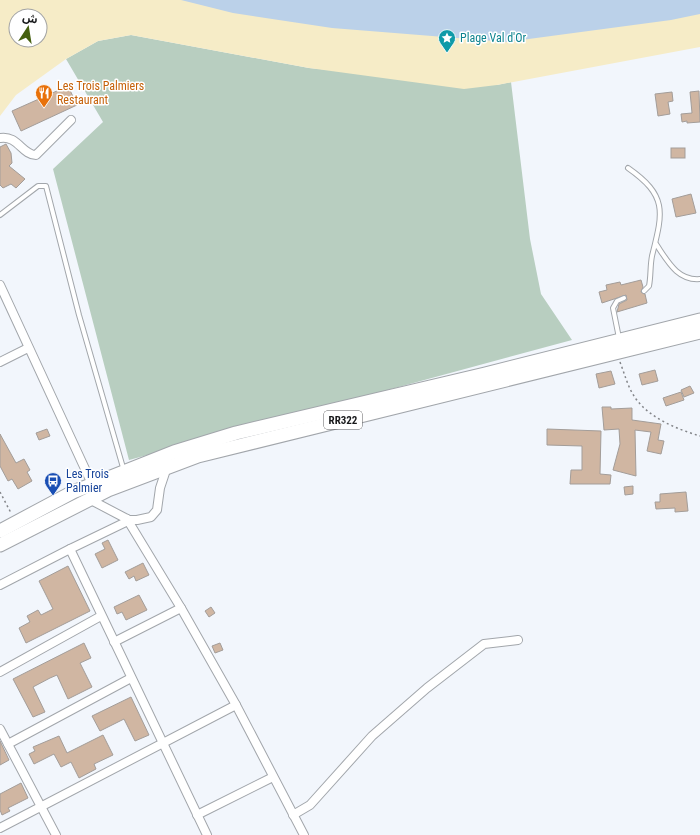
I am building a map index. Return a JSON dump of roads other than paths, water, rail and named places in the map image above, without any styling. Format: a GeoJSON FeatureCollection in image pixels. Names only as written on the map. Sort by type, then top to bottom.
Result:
{"type":"FeatureCollection","features":[{"type":"Feature","properties":{"kind":"main road","name":"RR322"},"geometry":{"type":"LineString","coordinates":[[0,545],[89,499],[168,466],[224,449],[618,346],[700,320]]}},
{"type":"Feature","properties":{"kind":"main road","name":"RR322"},"geometry":{"type":"LineString","coordinates":[[0,531],[73,492],[92,484],[174,452],[236,433],[485,374],[618,346],[700,332]]}},
{"type":"Feature","properties":{"kind":"street"},"geometry":{"type":"LineString","coordinates":[[0,138],[15,140],[28,153],[36,155],[71,120]]}},
{"type":"Feature","properties":{"kind":"street"},"geometry":{"type":"LineString","coordinates":[[0,285],[92,484]]}},
{"type":"Feature","properties":{"kind":"street"},"geometry":{"type":"LineString","coordinates":[[0,362],[28,348]]}},
{"type":"Feature","properties":{"kind":"street"},"geometry":{"type":"LineString","coordinates":[[0,585],[128,520],[151,517],[155,513],[160,488],[168,466]]}},
{"type":"Feature","properties":{"kind":"street"},"geometry":{"type":"LineString","coordinates":[[89,499],[111,509],[128,520],[181,608],[236,705],[304,835]]}},
{"type":"Feature","properties":{"kind":"street"},"geometry":{"type":"LineString","coordinates":[[70,549],[161,743],[207,835]]}},
{"type":"Feature","properties":{"kind":"street"},"geometry":{"type":"LineString","coordinates":[[114,642],[181,608]]}},
{"type":"Feature","properties":{"kind":"street"},"geometry":{"type":"LineString","coordinates":[[0,672],[101,616]]}},
{"type":"Feature","properties":{"kind":"street"},"geometry":{"type":"LineString","coordinates":[[293,815],[310,806],[372,736],[427,688],[484,644],[518,640]]}},
{"type":"Feature","properties":{"kind":"street"},"geometry":{"type":"LineString","coordinates":[[8,744],[131,678]]}},
{"type":"Feature","properties":{"kind":"street"},"geometry":{"type":"LineString","coordinates":[[0,828],[236,705]]}},
{"type":"Feature","properties":{"kind":"street"},"geometry":{"type":"LineString","coordinates":[[0,729],[56,835]]}},
{"type":"Feature","properties":{"kind":"street"},"geometry":{"type":"LineString","coordinates":[[198,815],[274,776]]}},
{"type":"Feature","properties":{"kind":"lane"},"geometry":{"type":"LineString","coordinates":[[628,168],[650,185],[658,200],[660,217],[656,244],[652,257],[649,286],[644,291]]}},
{"type":"Feature","properties":{"kind":"lane"},"geometry":{"type":"LineString","coordinates":[[0,215],[38,186],[46,186],[79,315],[124,472]]}},
{"type":"Feature","properties":{"kind":"lane"},"geometry":{"type":"LineString","coordinates":[[656,244],[671,266],[680,275],[689,278],[700,278]]}},
{"type":"Feature","properties":{"kind":"lane"},"geometry":{"type":"LineString","coordinates":[[618,346],[613,308],[617,301],[624,298]]}},
{"type":"Feature","properties":{"kind":"water"},"geometry":{"type":"Polygon","coordinates":[[[181,0],[700,0],[700,14],[671,20],[507,42],[332,28],[233,13],[181,0]]]}},
{"type":"Feature","properties":{"kind":"place","name":"Plage Val d'Or"},"geometry":{"type":"Point","coordinates":[447,53]}},
{"type":"Feature","properties":{"kind":"place","name":"Les Trois Palmiers Restaurant"},"geometry":{"type":"Point","coordinates":[44,108]}},
{"type":"Feature","properties":{"kind":"place","name":"Les Trois Palmier"},"geometry":{"type":"Point","coordinates":[53,496]}}]}
